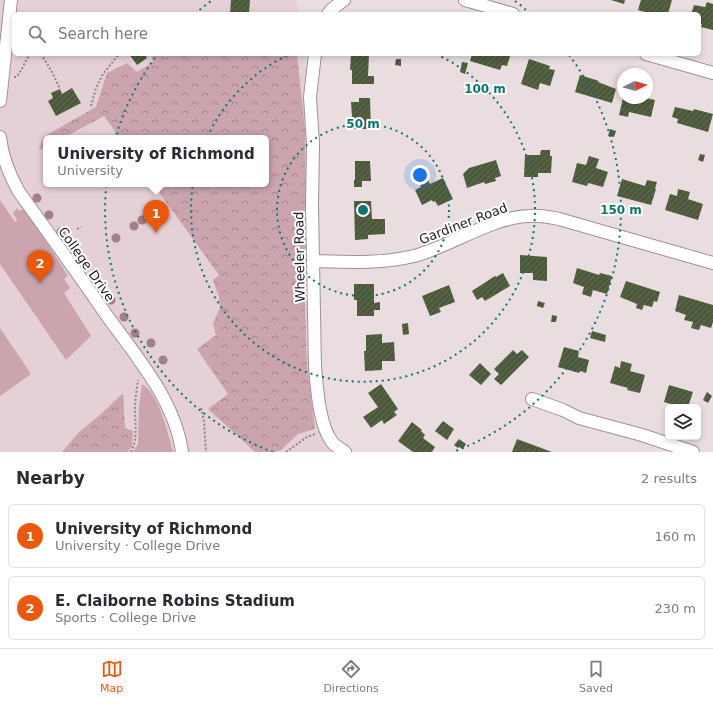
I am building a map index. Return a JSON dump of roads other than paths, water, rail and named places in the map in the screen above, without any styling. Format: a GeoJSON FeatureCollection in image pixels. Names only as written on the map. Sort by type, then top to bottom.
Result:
{"type":"FeatureCollection","features":[{"type":"Feature","properties":{"kind":"street"},"geometry":{"type":"LineString","coordinates":[[0,101],[11,0]]}},
{"type":"Feature","properties":{"kind":"street"},"geometry":{"type":"LineString","coordinates":[[330,12],[344,0]]}},
{"type":"Feature","properties":{"kind":"street"},"geometry":{"type":"LineString","coordinates":[[466,0],[506,12]]}},
{"type":"Feature","properties":{"kind":"street","name":"Wheeler Road"},"geometry":{"type":"LineString","coordinates":[[314,56],[310,97],[316,382],[321,413],[326,430],[333,443],[345,452]]}},
{"type":"Feature","properties":{"kind":"street"},"geometry":{"type":"LineString","coordinates":[[653,56],[713,73]]}},
{"type":"Feature","properties":{"kind":"street","name":"College Drive"},"geometry":{"type":"LineString","coordinates":[[0,137],[4,160],[10,176],[19,192],[166,400],[175,424],[182,452]]}},
{"type":"Feature","properties":{"kind":"street","name":"Gardiner Road"},"geometry":{"type":"LineString","coordinates":[[314,261],[358,262],[397,260],[429,250],[503,220],[528,216],[546,216],[713,263]]}},
{"type":"Feature","properties":{"kind":"street"},"geometry":{"type":"LineString","coordinates":[[532,399],[563,410],[579,418],[642,435],[693,452]]}},
{"type":"Feature","properties":{"kind":"place","name":"University of Richmond"},"geometry":{"type":"Point","coordinates":[156,233]}},
{"type":"Feature","properties":{"kind":"place","name":"E. Claiborne Robins Stadium"},"geometry":{"type":"Point","coordinates":[40,283]}}]}
